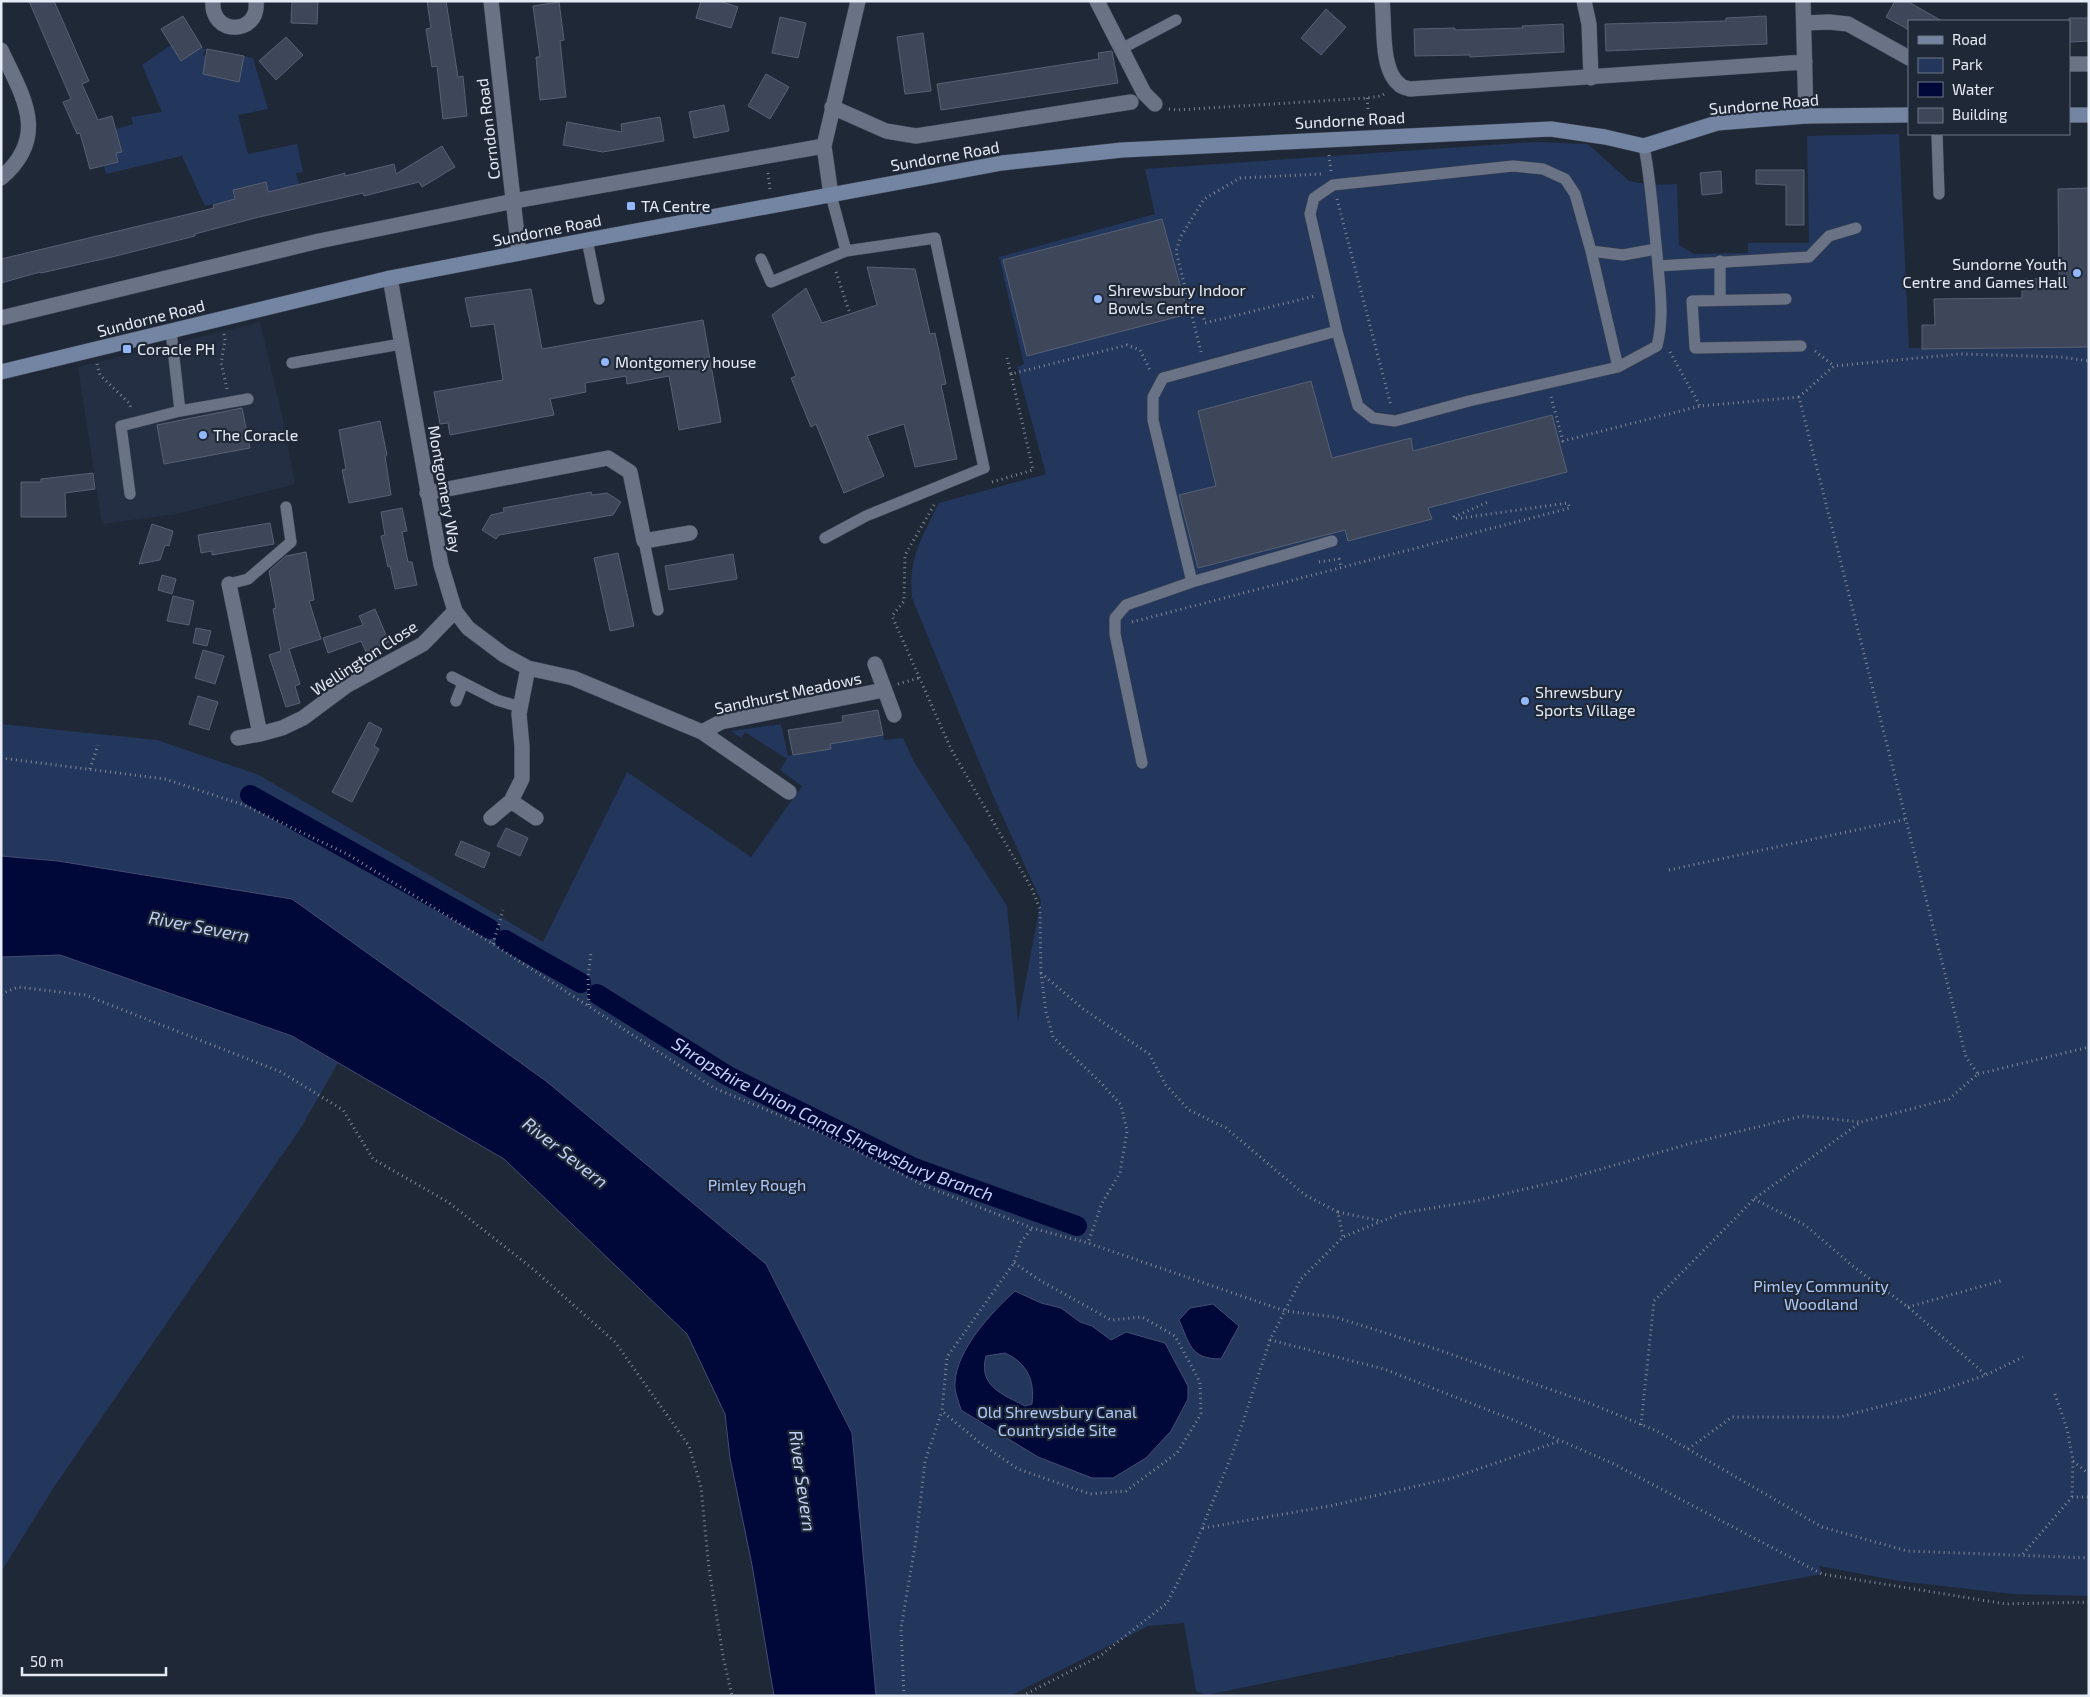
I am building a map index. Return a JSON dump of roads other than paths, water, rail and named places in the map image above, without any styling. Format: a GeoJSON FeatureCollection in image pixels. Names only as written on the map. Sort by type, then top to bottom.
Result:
{"type":"FeatureCollection","features":[{"type":"Feature","properties":{"kind":"main road","name":"Sundorne Road"},"geometry":{"type":"LineString","coordinates":[[1,372],[390,278],[1002,163],[1122,150],[1346,137],[1551,129],[1605,137],[1644,146],[1717,123],[1806,116],[1908,115]]}},
{"type":"Feature","properties":{"kind":"main road"},"geometry":{"type":"LineString","coordinates":[[2070,115],[2089,115]]}},
{"type":"Feature","properties":{"kind":"street"},"geometry":{"type":"LineString","coordinates":[[213,1],[212,7],[217,19],[223,25],[233,28],[251,21],[257,9],[256,1]]}},
{"type":"Feature","properties":{"kind":"street","name":"Corndon Road"},"geometry":{"type":"LineString","coordinates":[[491,1],[519,253]]}},
{"type":"Feature","properties":{"kind":"street"},"geometry":{"type":"LineString","coordinates":[[831,195],[824,146],[858,1]]}},
{"type":"Feature","properties":{"kind":"street"},"geometry":{"type":"LineString","coordinates":[[1098,1],[1144,93],[1155,104]]}},
{"type":"Feature","properties":{"kind":"street","name":"Sundorne Road"},"geometry":{"type":"LineString","coordinates":[[1382,1],[1384,49],[1390,71],[1398,84],[1410,89],[1805,62]]}},
{"type":"Feature","properties":{"kind":"street"},"geometry":{"type":"LineString","coordinates":[[1584,1],[1589,24],[1591,78]]}},
{"type":"Feature","properties":{"kind":"street"},"geometry":{"type":"LineString","coordinates":[[1803,1],[1806,116]]}},
{"type":"Feature","properties":{"kind":"street"},"geometry":{"type":"LineString","coordinates":[[1804,23],[1829,22],[1848,24],[1908,57]]}},
{"type":"Feature","properties":{"kind":"street"},"geometry":{"type":"LineString","coordinates":[[1,50],[28,111],[29,131],[26,148],[15,166],[1,178]]}},
{"type":"Feature","properties":{"kind":"street"},"geometry":{"type":"LineString","coordinates":[[2070,64],[2089,64]]}},
{"type":"Feature","properties":{"kind":"street","name":"Sundorne Road"},"geometry":{"type":"LineString","coordinates":[[832,107],[886,131],[916,136],[1131,102]]}},
{"type":"Feature","properties":{"kind":"street","name":"Sundorne Road"},"geometry":{"type":"LineString","coordinates":[[1,318],[286,248],[514,201],[824,146]]}},
{"type":"Feature","properties":{"kind":"street","name":"Montgomery Way"},"geometry":{"type":"LineString","coordinates":[[390,278],[440,565],[455,611],[468,628],[485,642],[528,668]]}},
{"type":"Feature","properties":{"kind":"street"},"geometry":{"type":"LineString","coordinates":[[428,493],[608,458],[630,472],[644,541],[690,533]]}},
{"type":"Feature","properties":{"kind":"street"},"geometry":{"type":"LineString","coordinates":[[229,584],[260,734]]}},
{"type":"Feature","properties":{"kind":"street","name":"Wellington Close"},"geometry":{"type":"LineString","coordinates":[[238,738],[282,728],[303,718],[346,686],[423,644],[455,611]]}},
{"type":"Feature","properties":{"kind":"street"},"geometry":{"type":"LineString","coordinates":[[875,664],[894,715]]}},
{"type":"Feature","properties":{"kind":"street"},"geometry":{"type":"LineString","coordinates":[[491,818],[510,801],[522,779],[520,707],[528,668]]}},
{"type":"Feature","properties":{"kind":"street","name":"Sandhurst Meadows"},"geometry":{"type":"LineString","coordinates":[[528,668],[573,678],[702,732],[789,792]]}},
{"type":"Feature","properties":{"kind":"street","name":"Sandhurst Meadows"},"geometry":{"type":"LineString","coordinates":[[702,732],[721,722],[884,690]]}},
{"type":"Feature","properties":{"kind":"street"},"geometry":{"type":"LineString","coordinates":[[510,801],[536,818]]}},
{"type":"Feature","properties":{"kind":"lane"},"geometry":{"type":"LineString","coordinates":[[1121,49],[1176,20]]}},
{"type":"Feature","properties":{"kind":"lane"},"geometry":{"type":"LineString","coordinates":[[1937,135],[1939,194]]}},
{"type":"Feature","properties":{"kind":"lane"},"geometry":{"type":"LineString","coordinates":[[1618,367],[1591,251],[1575,194],[1565,178],[1543,169],[1513,166],[1332,179],[1314,198],[1310,214],[1337,331],[1358,406],[1372,418],[1395,421],[1618,367],[1657,346],[1662,316],[1651,185],[1644,146]]}},
{"type":"Feature","properties":{"kind":"lane"},"geometry":{"type":"LineString","coordinates":[[831,195],[846,250]]}},
{"type":"Feature","properties":{"kind":"lane"},"geometry":{"type":"LineString","coordinates":[[1658,266],[1809,257],[1828,236],[1856,228]]}},
{"type":"Feature","properties":{"kind":"lane"},"geometry":{"type":"LineString","coordinates":[[761,258],[771,282],[846,250],[935,238],[984,468],[866,516],[825,538]]}},
{"type":"Feature","properties":{"kind":"lane"},"geometry":{"type":"LineString","coordinates":[[587,240],[599,299]]}},
{"type":"Feature","properties":{"kind":"lane"},"geometry":{"type":"LineString","coordinates":[[1591,251],[1623,255],[1656,249]]}},
{"type":"Feature","properties":{"kind":"lane"},"geometry":{"type":"LineString","coordinates":[[1720,262],[1720,300]]}},
{"type":"Feature","properties":{"kind":"lane"},"geometry":{"type":"LineString","coordinates":[[1786,299],[1692,301],[1694,348],[1801,346]]}},
{"type":"Feature","properties":{"kind":"lane"},"geometry":{"type":"LineString","coordinates":[[171,330],[180,411]]}},
{"type":"Feature","properties":{"kind":"lane"},"geometry":{"type":"LineString","coordinates":[[1192,582],[1153,420],[1153,397],[1163,378],[1337,331]]}},
{"type":"Feature","properties":{"kind":"lane"},"geometry":{"type":"LineString","coordinates":[[292,363],[401,344]]}},
{"type":"Feature","properties":{"kind":"lane"},"geometry":{"type":"LineString","coordinates":[[130,494],[121,426],[180,411],[248,399]]}},
{"type":"Feature","properties":{"kind":"lane"},"geometry":{"type":"LineString","coordinates":[[229,584],[248,579],[291,542],[286,507]]}},
{"type":"Feature","properties":{"kind":"lane"},"geometry":{"type":"LineString","coordinates":[[644,541],[658,610]]}},
{"type":"Feature","properties":{"kind":"lane"},"geometry":{"type":"LineString","coordinates":[[1142,763],[1115,627],[1115,618],[1126,605],[1192,582],[1332,541]]}},
{"type":"Feature","properties":{"kind":"lane"},"geometry":{"type":"LineString","coordinates":[[452,678],[496,700],[520,707]]}},
{"type":"Feature","properties":{"kind":"lane"},"geometry":{"type":"LineString","coordinates":[[456,701],[463,683]]}},
{"type":"Feature","properties":{"kind":"water","name":"River Severn"},"geometry":{"type":"Polygon","coordinates":[[[1,856],[58,861],[292,899],[546,1081],[766,1264],[852,1433],[876,1696],[774,1696],[752,1565],[730,1458],[725,1414],[687,1334],[504,1159],[292,1036],[60,955],[1,957],[1,856]]]}},
{"type":"Feature","properties":{"kind":"water"},"geometry":{"type":"Polygon","coordinates":[[[1015,1291],[1041,1303],[1061,1308],[1080,1322],[1092,1326],[1111,1340],[1126,1332],[1165,1343],[1188,1386],[1188,1399],[1171,1431],[1146,1458],[1113,1478],[1092,1478],[1038,1457],[961,1410],[955,1386],[957,1370],[968,1345],[977,1332],[1015,1291]],[[1005,1353],[986,1356],[985,1375],[1000,1393],[1025,1406],[1032,1404],[1031,1380],[1024,1367],[1013,1357],[1005,1353]]]}},
{"type":"Feature","properties":{"kind":"water"},"geometry":{"type":"Polygon","coordinates":[[[1213,1304],[1239,1326],[1221,1359],[1203,1356],[1192,1349],[1179,1320],[1190,1308],[1213,1304]]]}},
{"type":"Feature","properties":{"kind":"waterway","name":"Shropshire Union Canal Shrewsbury Branch"},"geometry":{"type":"LineString","coordinates":[[250,795],[490,929]]}},
{"type":"Feature","properties":{"kind":"waterway","name":"Shropshire Union Canal Shrewsbury Branch"},"geometry":{"type":"LineString","coordinates":[[505,940],[581,983]]}},
{"type":"Feature","properties":{"kind":"waterway","name":"Shropshire Union Canal Shrewsbury Branch"},"geometry":{"type":"LineString","coordinates":[[597,994],[728,1076],[914,1168],[1077,1226]]}},
{"type":"Feature","properties":{"kind":"place","name":"TA Centre"},"geometry":{"type":"Point","coordinates":[631,206]}},
{"type":"Feature","properties":{"kind":"place","name":"Sundorne Youth Centre and Games Hall"},"geometry":{"type":"Point","coordinates":[2077,273]}},
{"type":"Feature","properties":{"kind":"place","name":"Shrewsbury Indoor Bowls Centre"},"geometry":{"type":"Point","coordinates":[1098,299]}},
{"type":"Feature","properties":{"kind":"place","name":"Coracle PH"},"geometry":{"type":"Point","coordinates":[127,349]}},
{"type":"Feature","properties":{"kind":"place","name":"Montgomery house"},"geometry":{"type":"Point","coordinates":[605,362]}},
{"type":"Feature","properties":{"kind":"place","name":"The Coracle"},"geometry":{"type":"Point","coordinates":[203,435]}},
{"type":"Feature","properties":{"kind":"place","name":"Shrewsbury Sports Village"},"geometry":{"type":"Point","coordinates":[1525,701]}},
{"type":"Feature","properties":{"kind":"park label","name":"Pimley Rough"},"geometry":{"type":"Point","coordinates":[757,1185]}},
{"type":"Feature","properties":{"kind":"park label","name":"Pimley Community Woodland"},"geometry":{"type":"Point","coordinates":[1821,1295]}},
{"type":"Feature","properties":{"kind":"park label","name":"Old Shrewsbury Canal Countryside Site"},"geometry":{"type":"Point","coordinates":[1057,1421]}}]}
